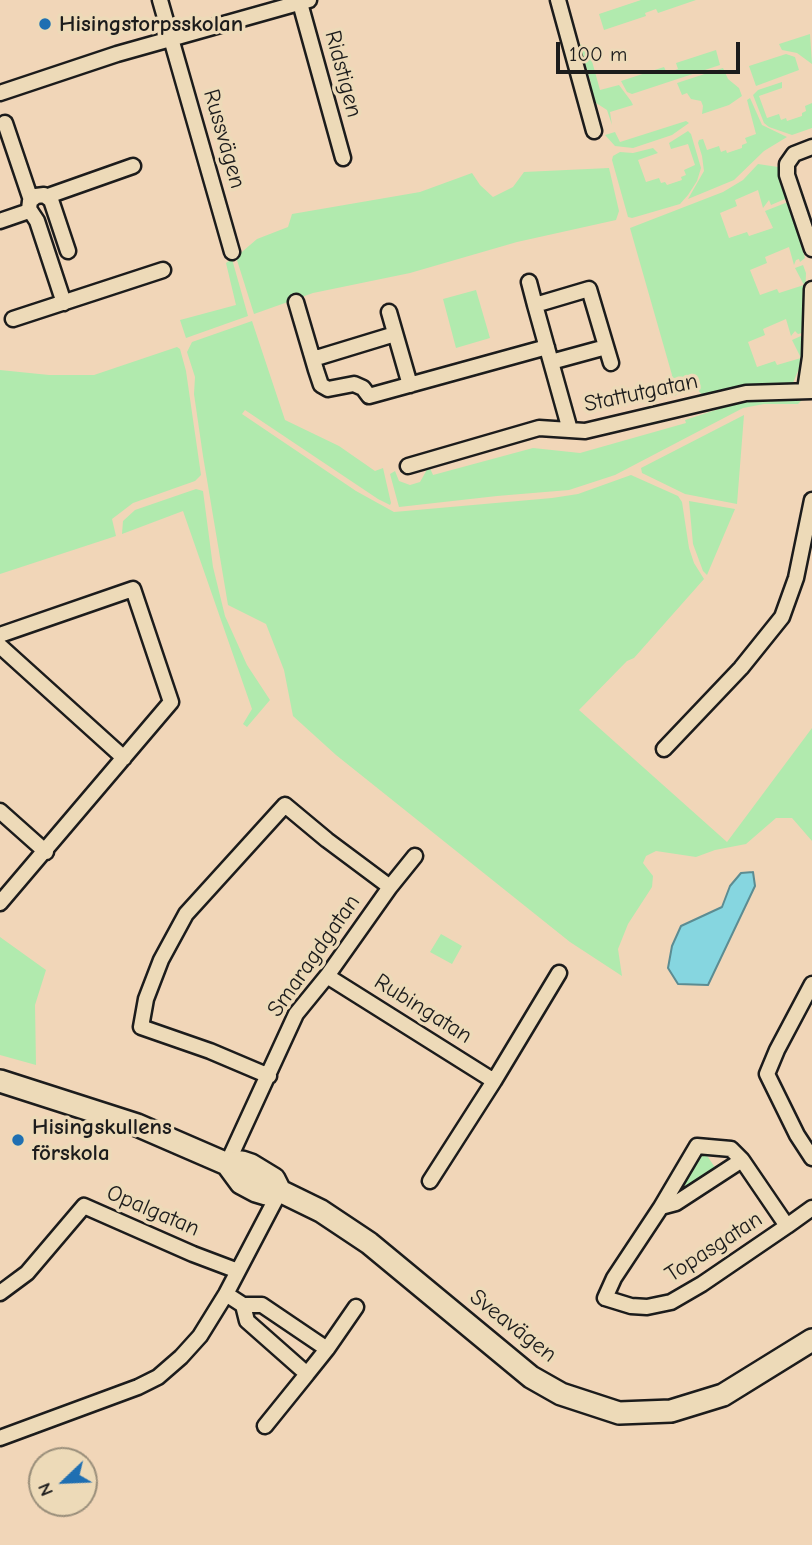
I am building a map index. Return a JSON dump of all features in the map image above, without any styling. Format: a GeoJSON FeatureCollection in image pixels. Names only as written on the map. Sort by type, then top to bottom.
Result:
{"type":"FeatureCollection","features":[{"type":"Feature","properties":{"kind":"street","name":"Russvägen"},"geometry":{"type":"LineString","coordinates":[[160,0],[232,252]]}},
{"type":"Feature","properties":{"kind":"street"},"geometry":{"type":"LineString","coordinates":[[558,0],[594,131]]}},
{"type":"Feature","properties":{"kind":"street"},"geometry":{"type":"LineString","coordinates":[[0,93],[117,54],[304,1]]}},
{"type":"Feature","properties":{"kind":"street","name":"Ridstigen"},"geometry":{"type":"LineString","coordinates":[[304,1],[342,158]]}},
{"type":"Feature","properties":{"kind":"street"},"geometry":{"type":"LineString","coordinates":[[5,123],[64,303]]}},
{"type":"Feature","properties":{"kind":"street"},"geometry":{"type":"LineString","coordinates":[[812,147],[794,155],[787,164],[787,175],[812,249]]}},
{"type":"Feature","properties":{"kind":"street"},"geometry":{"type":"LineString","coordinates":[[0,221],[30,206],[40,195],[48,196],[133,166]]}},
{"type":"Feature","properties":{"kind":"street"},"geometry":{"type":"LineString","coordinates":[[48,196],[68,251]]}},
{"type":"Feature","properties":{"kind":"street"},"geometry":{"type":"LineString","coordinates":[[13,320],[163,270]]}},
{"type":"Feature","properties":{"kind":"street"},"geometry":{"type":"LineString","coordinates":[[529,282],[570,430]]}},
{"type":"Feature","properties":{"kind":"street"},"geometry":{"type":"LineString","coordinates":[[535,305],[589,289],[611,363]]}},
{"type":"Feature","properties":{"kind":"street","name":"Stattutgatan"},"geometry":{"type":"LineString","coordinates":[[408,466],[539,428],[585,431],[746,393],[808,391],[812,289]]}},
{"type":"Feature","properties":{"kind":"street"},"geometry":{"type":"LineString","coordinates":[[296,302],[321,385],[328,390],[354,384],[363,388],[369,396],[547,347]]}},
{"type":"Feature","properties":{"kind":"street"},"geometry":{"type":"LineString","coordinates":[[389,312],[410,385]]}},
{"type":"Feature","properties":{"kind":"street"},"geometry":{"type":"LineString","coordinates":[[313,359],[395,334]]}},
{"type":"Feature","properties":{"kind":"street"},"geometry":{"type":"LineString","coordinates":[[551,362],[606,347]]}},
{"type":"Feature","properties":{"kind":"street"},"geometry":{"type":"LineString","coordinates":[[664,749],[741,668],[782,617],[796,578],[812,500]]}},
{"type":"Feature","properties":{"kind":"street"},"geometry":{"type":"LineString","coordinates":[[0,635],[133,589],[171,702],[0,903]]}},
{"type":"Feature","properties":{"kind":"street"},"geometry":{"type":"LineString","coordinates":[[0,646],[124,758]]}},
{"type":"Feature","properties":{"kind":"street"},"geometry":{"type":"LineString","coordinates":[[269,1076],[210,1051],[141,1027],[146,999],[161,960],[186,914],[285,805],[390,887]]}},
{"type":"Feature","properties":{"kind":"street"},"geometry":{"type":"LineString","coordinates":[[0,811],[46,852]]}},
{"type":"Feature","properties":{"kind":"street","name":"Smaragdgatan"},"geometry":{"type":"LineString","coordinates":[[227,1164],[296,1014],[415,856]]}},
{"type":"Feature","properties":{"kind":"street"},"geometry":{"type":"LineString","coordinates":[[430,1181],[559,973]]}},
{"type":"Feature","properties":{"kind":"street","name":"Rubingatan"},"geometry":{"type":"LineString","coordinates":[[327,976],[494,1081]]}},
{"type":"Feature","properties":{"kind":"street"},"geometry":{"type":"LineString","coordinates":[[812,984],[767,1074],[797,1135],[812,1158]]}},
{"type":"Feature","properties":{"kind":"street","name":"Sveavägen"},"geometry":{"type":"LineString","coordinates":[[0,1081],[137,1125],[227,1164],[242,1162],[266,1172],[274,1179],[280,1191],[321,1211],[369,1243],[531,1377],[561,1394],[619,1413],[671,1411],[723,1395],[812,1340]]}},
{"type":"Feature","properties":{"kind":"street","name":"Topasgatan"},"geometry":{"type":"LineString","coordinates":[[787,1226],[732,1149],[697,1146],[614,1278],[605,1298],[631,1306],[647,1307],[671,1302],[702,1284],[787,1226],[812,1208]]}},
{"type":"Feature","properties":{"kind":"street"},"geometry":{"type":"LineString","coordinates":[[661,1207],[676,1203],[742,1160]]}},
{"type":"Feature","properties":{"kind":"street"},"geometry":{"type":"LineString","coordinates":[[0,1438],[138,1387],[158,1377],[181,1357],[200,1336],[226,1294],[280,1191]]}},
{"type":"Feature","properties":{"kind":"street","name":"Opalgatan"},"geometry":{"type":"LineString","coordinates":[[0,1293],[27,1273],[84,1206],[238,1271]]}},
{"type":"Feature","properties":{"kind":"street"},"geometry":{"type":"LineString","coordinates":[[226,1294],[243,1305],[262,1305],[327,1349]]}},
{"type":"Feature","properties":{"kind":"street"},"geometry":{"type":"LineString","coordinates":[[243,1305],[247,1321],[307,1374]]}},
{"type":"Feature","properties":{"kind":"street"},"geometry":{"type":"LineString","coordinates":[[265,1426],[327,1349],[356,1307]]}},
{"type":"Feature","properties":{"kind":"green space"},"geometry":{"type":"Polygon","coordinates":[[[641,0],[696,0],[658,13],[656,9],[645,13],[646,16],[604,30],[599,14],[641,0]]]}},
{"type":"Feature","properties":{"kind":"green space"},"geometry":{"type":"Polygon","coordinates":[[[810,34],[812,64],[797,53],[782,50],[779,44],[810,34]]]}},
{"type":"Feature","properties":{"kind":"green space"},"geometry":{"type":"Polygon","coordinates":[[[579,44],[585,46],[590,54],[600,90],[619,85],[633,105],[610,112],[612,125],[607,110],[593,101],[591,83],[579,44]]]}},
{"type":"Feature","properties":{"kind":"green space"},"geometry":{"type":"Polygon","coordinates":[[[716,50],[720,65],[632,94],[627,92],[621,81],[664,67],[667,73],[678,69],[676,63],[716,50]]]}},
{"type":"Feature","properties":{"kind":"green space"},"geometry":{"type":"Polygon","coordinates":[[[786,54],[795,57],[799,70],[756,86],[749,66],[786,54]]]}},
{"type":"Feature","properties":{"kind":"green space"},"geometry":{"type":"Polygon","coordinates":[[[723,68],[742,96],[729,105],[702,114],[701,101],[691,99],[687,93],[682,95],[677,83],[723,68]]]}},
{"type":"Feature","properties":{"kind":"green space"},"geometry":{"type":"Polygon","coordinates":[[[782,82],[782,88],[759,96],[767,118],[779,114],[781,120],[786,118],[787,121],[802,116],[806,111],[805,106],[812,103],[812,128],[792,135],[764,123],[753,95],[758,90],[782,82]]]}},
{"type":"Feature","properties":{"kind":"green space"},"geometry":{"type":"Polygon","coordinates":[[[750,98],[762,125],[787,137],[764,151],[734,180],[688,199],[704,171],[699,140],[703,139],[707,150],[719,146],[721,152],[726,150],[727,153],[742,148],[742,145],[747,143],[745,138],[756,134],[747,100],[750,98]]]}},
{"type":"Feature","properties":{"kind":"green space"},"geometry":{"type":"Polygon","coordinates":[[[686,121],[689,123],[672,135],[633,148],[615,146],[605,135],[615,132],[620,142],[686,121]]]}},
{"type":"Feature","properties":{"kind":"green space"},"geometry":{"type":"Polygon","coordinates":[[[688,131],[701,168],[688,195],[680,204],[628,217],[613,156],[620,152],[633,153],[653,148],[658,153],[638,160],[646,182],[659,178],[661,183],[665,182],[667,185],[682,180],[681,177],[686,175],[684,170],[695,165],[688,144],[671,149],[669,143],[688,131]]]}},
{"type":"Feature","properties":{"kind":"green space"},"geometry":{"type":"Polygon","coordinates":[[[758,164],[778,167],[785,199],[771,205],[769,200],[763,208],[758,190],[735,200],[737,206],[720,213],[729,238],[747,232],[749,236],[773,228],[765,211],[788,202],[805,258],[800,262],[799,259],[796,260],[794,265],[789,247],[765,257],[767,263],[750,270],[760,295],[777,289],[779,293],[804,285],[795,268],[803,265],[806,273],[804,329],[802,333],[795,331],[791,336],[786,319],[763,329],[765,335],[748,342],[757,367],[775,361],[777,365],[801,358],[792,340],[801,336],[802,359],[798,371],[793,383],[750,387],[704,397],[695,387],[674,396],[672,375],[630,228],[723,192],[743,180],[758,164]]]}},
{"type":"Feature","properties":{"kind":"green space"},"geometry":{"type":"Polygon","coordinates":[[[609,168],[619,211],[616,220],[517,242],[410,273],[313,293],[254,314],[236,257],[257,239],[288,227],[292,214],[420,192],[472,173],[493,197],[513,187],[524,172],[609,168]]]}},
{"type":"Feature","properties":{"kind":"green space"},"geometry":{"type":"Polygon","coordinates":[[[232,259],[248,316],[186,338],[180,320],[236,305],[226,263],[232,259]]]}},
{"type":"Feature","properties":{"kind":"green space"},"geometry":{"type":"Polygon","coordinates":[[[476,290],[490,338],[456,348],[443,299],[476,290]]]}},
{"type":"Feature","properties":{"kind":"green space"},"geometry":{"type":"Polygon","coordinates":[[[252,321],[285,420],[339,446],[375,471],[383,468],[390,505],[245,410],[242,414],[356,491],[394,512],[578,494],[631,475],[678,496],[682,502],[689,548],[704,579],[634,658],[627,661],[579,710],[727,842],[812,728],[812,841],[792,818],[776,818],[746,844],[696,857],[656,851],[646,856],[643,863],[653,876],[652,887],[628,924],[618,949],[622,976],[570,942],[336,755],[293,716],[284,670],[266,624],[228,605],[194,394],[195,377],[187,352],[192,342],[252,321]]]}},
{"type":"Feature","properties":{"kind":"green space"},"geometry":{"type":"Polygon","coordinates":[[[177,347],[180,349],[186,371],[201,475],[195,481],[133,503],[112,519],[116,536],[0,574],[0,370],[49,375],[94,375],[177,347]]]}},
{"type":"Feature","properties":{"kind":"green space"},"geometry":{"type":"Polygon","coordinates":[[[800,395],[802,400],[798,404],[764,404],[743,408],[615,475],[569,490],[399,507],[390,474],[395,471],[399,481],[410,485],[420,482],[429,466],[433,475],[533,448],[580,453],[686,423],[685,420],[737,403],[759,398],[800,395]]]}},
{"type":"Feature","properties":{"kind":"green space"},"geometry":{"type":"Polygon","coordinates":[[[744,415],[737,504],[685,494],[642,473],[641,468],[744,415]]]}},
{"type":"Feature","properties":{"kind":"green space"},"geometry":{"type":"Polygon","coordinates":[[[196,489],[203,491],[213,567],[225,616],[247,665],[270,700],[247,727],[243,724],[252,709],[183,511],[122,534],[123,521],[135,510],[196,489]]]}},
{"type":"Feature","properties":{"kind":"green space"},"geometry":{"type":"Polygon","coordinates":[[[689,501],[735,509],[707,575],[693,544],[689,501]]]}},
{"type":"Feature","properties":{"kind":"green space"},"geometry":{"type":"Polygon","coordinates":[[[441,934],[462,946],[452,964],[430,952],[441,934]]]}},
{"type":"Feature","properties":{"kind":"green space"},"geometry":{"type":"Polygon","coordinates":[[[0,937],[46,970],[35,1005],[36,1065],[0,1055],[0,937]]]}},
{"type":"Feature","properties":{"kind":"green space"},"geometry":{"type":"Polygon","coordinates":[[[696,1154],[706,1154],[716,1169],[687,1189],[681,1179],[696,1154]]]}},
{"type":"Feature","properties":{"kind":"water"},"geometry":{"type":"Polygon","coordinates":[[[753,872],[755,886],[708,985],[678,984],[668,968],[672,946],[681,926],[722,907],[730,886],[741,873],[753,872]]]}},
{"type":"Feature","properties":{"kind":"place","name":"Hisingstorpsskolan"},"geometry":{"type":"Point","coordinates":[45,24]}},
{"type":"Feature","properties":{"kind":"place","name":"Hisingskullens förskola"},"geometry":{"type":"Point","coordinates":[18,1140]}}]}
